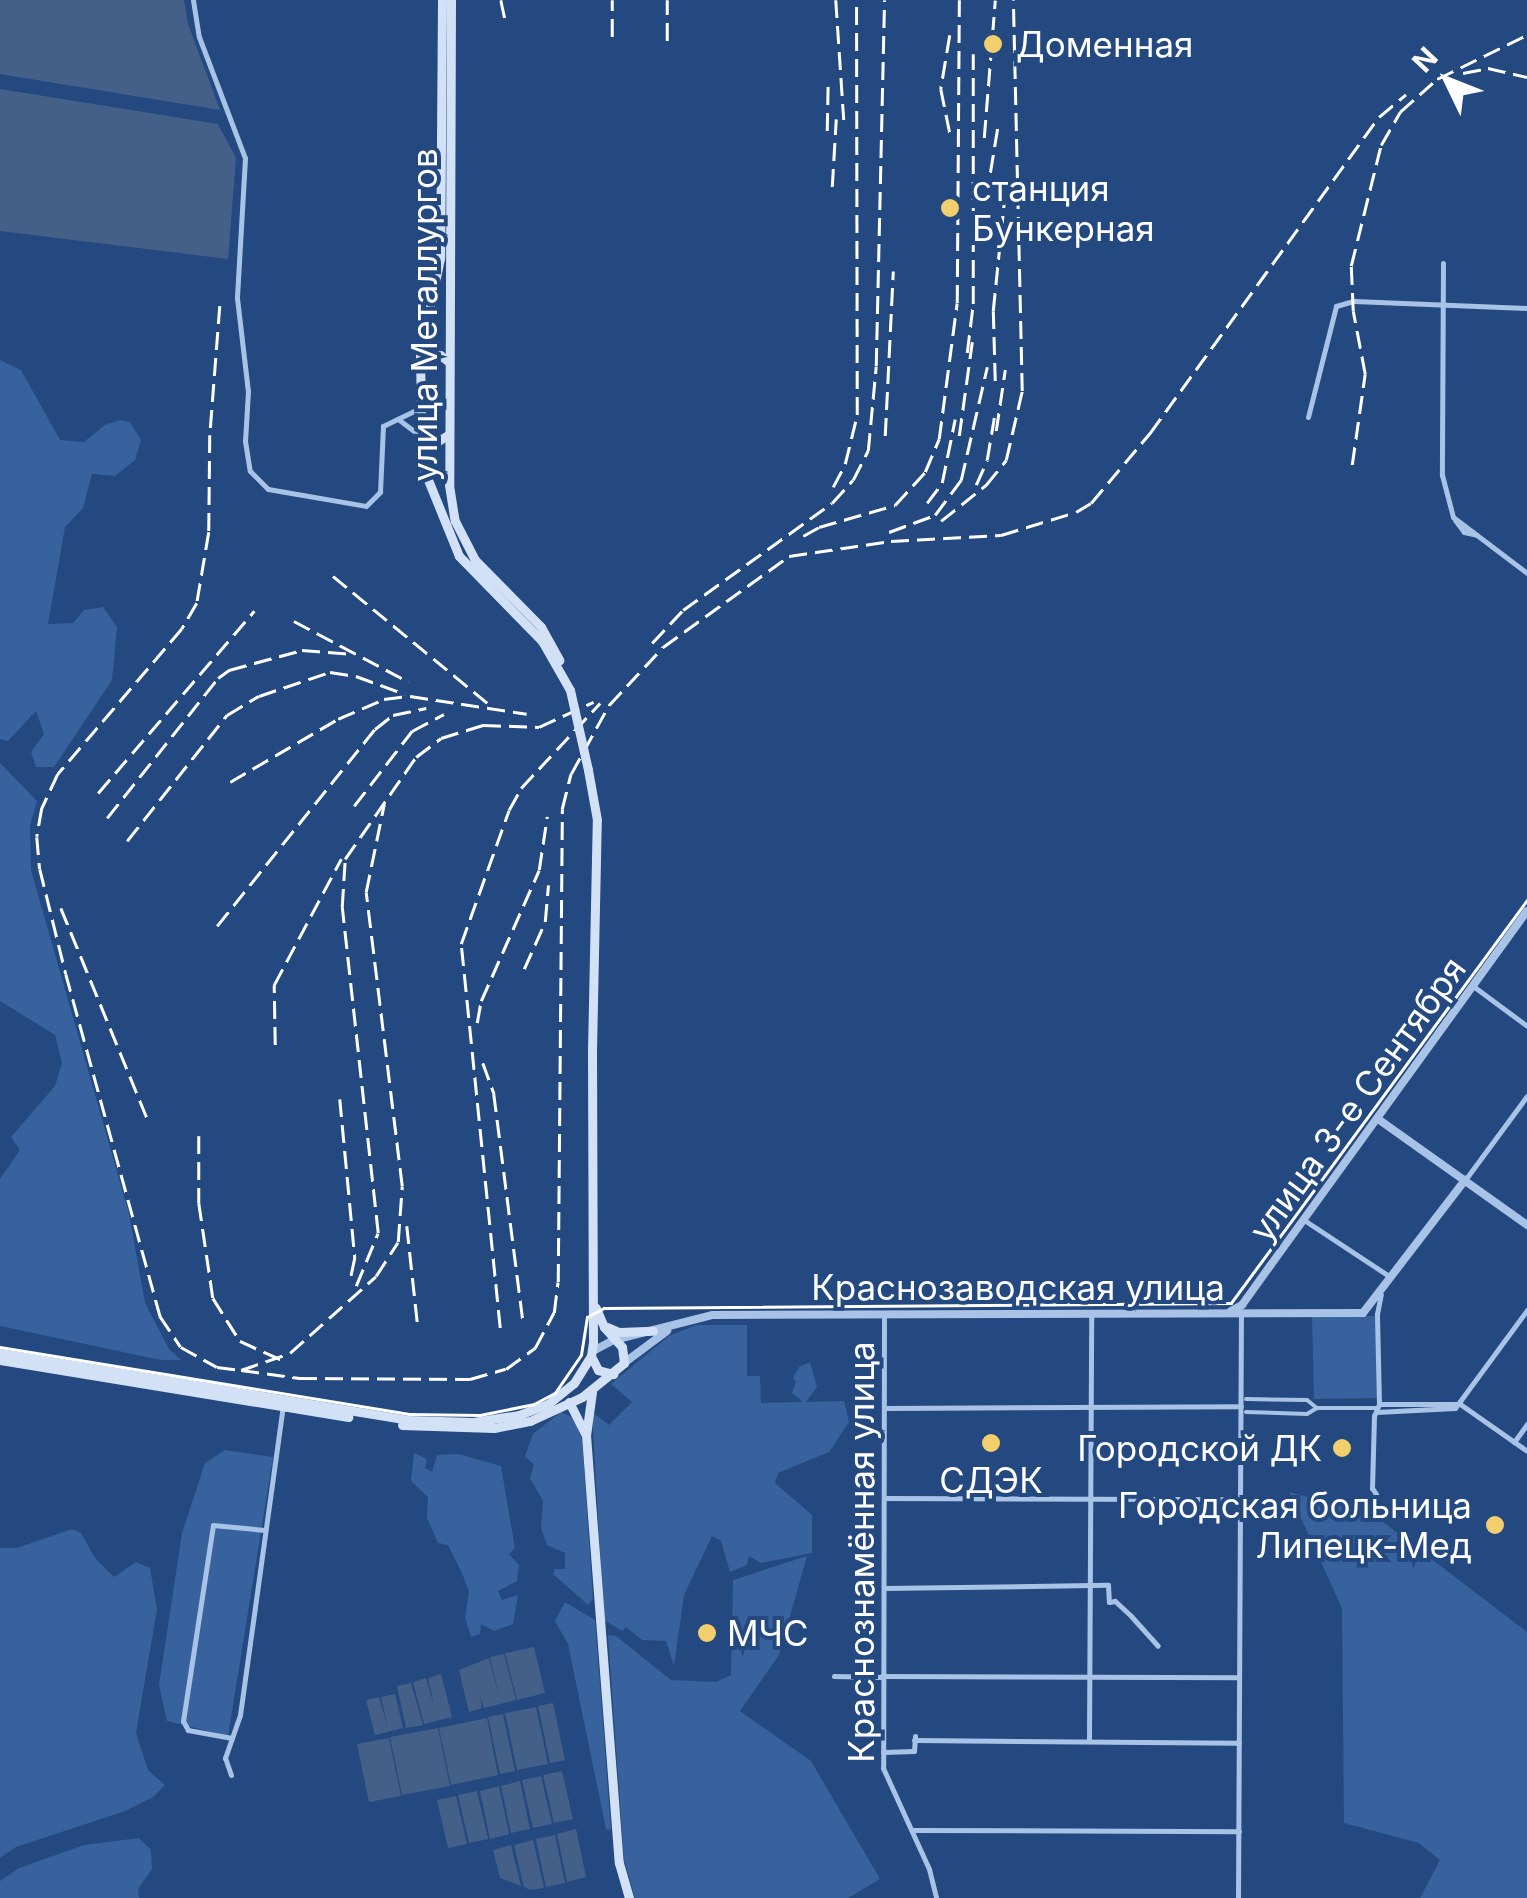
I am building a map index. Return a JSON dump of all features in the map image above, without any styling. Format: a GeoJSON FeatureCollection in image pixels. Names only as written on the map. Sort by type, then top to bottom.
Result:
{"type":"FeatureCollection","features":[{"type":"Feature","properties":{"kind":"main road","name":"улица Металлургов"},"geometry":{"type":"LineString","coordinates":[[442,0],[440,258],[420,355],[422,465],[459,556],[542,641],[570,690]]}},
{"type":"Feature","properties":{"kind":"main road","name":"улица Металлургов"},"geometry":{"type":"LineString","coordinates":[[451,0],[449,485],[463,540],[476,560],[547,635],[570,690]]}},
{"type":"Feature","properties":{"kind":"main road"},"geometry":{"type":"LineString","coordinates":[[420,355],[440,355],[449,362]]}},
{"type":"Feature","properties":{"kind":"main road"},"geometry":{"type":"LineString","coordinates":[[420,436],[438,441],[448,435]]}},
{"type":"Feature","properties":{"kind":"main road"},"geometry":{"type":"LineString","coordinates":[[570,690],[597,820],[592,1354],[598,1370],[612,1374]]}},
{"type":"Feature","properties":{"kind":"main road"},"geometry":{"type":"LineString","coordinates":[[0,1357],[456,1430],[516,1425],[570,1404],[624,1363],[624,1352],[602,1324],[592,1285]]}},
{"type":"Feature","properties":{"kind":"main road"},"geometry":{"type":"LineString","coordinates":[[602,1324],[619,1332],[653,1331]]}},
{"type":"Feature","properties":{"kind":"main road"},"geometry":{"type":"LineString","coordinates":[[586,1435],[570,1404],[574,1383],[592,1354]]}},
{"type":"Feature","properties":{"kind":"main road"},"geometry":{"type":"LineString","coordinates":[[284,1403],[407,1420],[474,1422],[540,1408],[574,1383]]}},
{"type":"Feature","properties":{"kind":"main road"},"geometry":{"type":"LineString","coordinates":[[593,1389],[586,1435],[618,1846],[629,1898]]}},
{"type":"Feature","properties":{"kind":"street"},"geometry":{"type":"LineString","coordinates":[[193,0],[199,36],[245,158],[237,298],[248,391],[246,441],[250,471],[268,489],[366,506],[380,492],[382,426],[418,409]]}},
{"type":"Feature","properties":{"kind":"street"},"geometry":{"type":"LineString","coordinates":[[1444,263],[1442,476],[1453,517],[1527,573]]}},
{"type":"Feature","properties":{"kind":"street"},"geometry":{"type":"LineString","coordinates":[[1308,418],[1336,306],[1354,301],[1444,308],[1527,308]]}},
{"type":"Feature","properties":{"kind":"street"},"geometry":{"type":"LineString","coordinates":[[398,418],[420,436]]}},
{"type":"Feature","properties":{"kind":"street","name":"улица 3-е Сентября"},"geometry":{"type":"LineString","coordinates":[[1227,1313],[1244,1311],[1304,1220],[1527,911]]}},
{"type":"Feature","properties":{"kind":"street"},"geometry":{"type":"LineString","coordinates":[[1472,986],[1527,1026]]}},
{"type":"Feature","properties":{"kind":"street"},"geometry":{"type":"LineString","coordinates":[[1363,1314],[1527,1096]]}},
{"type":"Feature","properties":{"kind":"street"},"geometry":{"type":"LineString","coordinates":[[1378,1119],[1527,1225]]}},
{"type":"Feature","properties":{"kind":"street"},"geometry":{"type":"LineString","coordinates":[[1304,1220],[1393,1279]]}},
{"type":"Feature","properties":{"kind":"street"},"geometry":{"type":"LineString","coordinates":[[1376,1494],[1372,1488],[1377,1314],[1381,1294]]}},
{"type":"Feature","properties":{"kind":"street"},"geometry":{"type":"LineString","coordinates":[[1377,1408],[1400,1412],[1460,1404],[1527,1310]]}},
{"type":"Feature","properties":{"kind":"street"},"geometry":{"type":"LineString","coordinates":[[1238,1898],[1244,1311]]}},
{"type":"Feature","properties":{"kind":"street","name":"Краснозаводская улица"},"geometry":{"type":"LineString","coordinates":[[1244,1311],[1377,1314]]}},
{"type":"Feature","properties":{"kind":"street","name":"Краснозаводская улица"},"geometry":{"type":"LineString","coordinates":[[614,1340],[713,1315],[1227,1313]]}},
{"type":"Feature","properties":{"kind":"street"},"geometry":{"type":"LineString","coordinates":[[1089,1740],[1092,1314]]}},
{"type":"Feature","properties":{"kind":"street","name":"Краснознамённая улица"},"geometry":{"type":"LineString","coordinates":[[884,1315],[882,1752],[884,1772],[912,1830],[936,1898]]}},
{"type":"Feature","properties":{"kind":"street"},"geometry":{"type":"LineString","coordinates":[[624,1363],[674,1325]]}},
{"type":"Feature","properties":{"kind":"street"},"geometry":{"type":"LineString","coordinates":[[592,1354],[614,1340]]}},
{"type":"Feature","properties":{"kind":"street"},"geometry":{"type":"LineString","coordinates":[[886,1408],[1244,1406],[1306,1400],[1317,1408]]}},
{"type":"Feature","properties":{"kind":"street"},"geometry":{"type":"LineString","coordinates":[[231,1775],[225,1758],[240,1715],[284,1403]]}},
{"type":"Feature","properties":{"kind":"street"},"geometry":{"type":"LineString","coordinates":[[1244,1406],[1307,1414],[1317,1408],[1400,1404],[1437,1408]]}},
{"type":"Feature","properties":{"kind":"street"},"geometry":{"type":"LineString","coordinates":[[1400,1404],[1400,1412]]}},
{"type":"Feature","properties":{"kind":"street"},"geometry":{"type":"LineString","coordinates":[[1460,1404],[1527,1451]]}},
{"type":"Feature","properties":{"kind":"street"},"geometry":{"type":"LineString","coordinates":[[1514,1442],[1527,1424]]}},
{"type":"Feature","properties":{"kind":"street"},"geometry":{"type":"LineString","coordinates":[[884,1498],[1240,1499]]}},
{"type":"Feature","properties":{"kind":"street"},"geometry":{"type":"LineString","coordinates":[[232,1738],[188,1730],[183,1721],[213,1525],[265,1530]]}},
{"type":"Feature","properties":{"kind":"street"},"geometry":{"type":"LineString","coordinates":[[883,1588],[1108,1585],[1108,1602],[1115,1602],[1131,1616],[1158,1646]]}},
{"type":"Feature","properties":{"kind":"street"},"geometry":{"type":"LineString","coordinates":[[834,1676],[1239,1678]]}},
{"type":"Feature","properties":{"kind":"street"},"geometry":{"type":"LineString","coordinates":[[882,1752],[914,1751],[914,1738],[1239,1743]]}},
{"type":"Feature","properties":{"kind":"street"},"geometry":{"type":"LineString","coordinates":[[912,1830],[1238,1831]]}},
{"type":"Feature","properties":{"kind":"shaded area"},"geometry":{"type":"Polygon","coordinates":[[[0,0],[184,0],[188,24],[220,110],[0,74],[0,0]]]}},
{"type":"Feature","properties":{"kind":"shaded area"},"geometry":{"type":"Polygon","coordinates":[[[0,89],[218,124],[236,158],[228,259],[0,231],[0,89]]]}},
{"type":"Feature","properties":{"kind":"shaded area"},"geometry":{"type":"Polygon","coordinates":[[[0,360],[21,370],[60,440],[84,442],[105,425],[120,420],[130,422],[141,440],[135,460],[115,476],[92,474],[83,508],[65,527],[48,624],[73,623],[84,610],[103,607],[117,627],[112,680],[54,767],[36,767],[31,752],[44,734],[36,711],[8,741],[0,739],[0,360]]]}},
{"type":"Feature","properties":{"kind":"shaded area"},"geometry":{"type":"Polygon","coordinates":[[[0,763],[37,801],[30,826],[31,870],[129,1214],[145,1303],[169,1349],[181,1360],[161,1360],[0,1326],[0,1179],[20,1150],[11,1137],[55,1086],[62,1063],[55,1035],[0,1001],[0,763]]]}},
{"type":"Feature","properties":{"kind":"shaded area"},"geometry":{"type":"Polygon","coordinates":[[[1376,1316],[1377,1398],[1314,1399],[1312,1317],[1376,1316]]]}},
{"type":"Feature","properties":{"kind":"shaded area"},"geometry":{"type":"Polygon","coordinates":[[[696,1325],[747,1325],[747,1376],[760,1376],[761,1403],[803,1402],[792,1393],[796,1381],[793,1378],[799,1367],[810,1362],[817,1387],[806,1402],[844,1401],[849,1422],[829,1452],[778,1473],[775,1483],[812,1515],[812,1553],[761,1563],[749,1556],[747,1565],[730,1572],[721,1541],[712,1536],[684,1595],[674,1666],[666,1641],[642,1640],[626,1627],[622,1631],[604,1620],[592,1412],[609,1425],[632,1402],[611,1384],[669,1336],[696,1325]]]}},
{"type":"Feature","properties":{"kind":"shaded area"},"geometry":{"type":"Polygon","coordinates":[[[561,1412],[573,1418],[582,1439],[593,1599],[588,1605],[553,1574],[555,1569],[565,1569],[565,1553],[547,1545],[541,1528],[543,1501],[530,1478],[534,1465],[525,1456],[533,1434],[561,1412]]]}},
{"type":"Feature","properties":{"kind":"shaded area"},"geometry":{"type":"Polygon","coordinates":[[[225,1450],[273,1457],[228,1736],[167,1721],[159,1685],[182,1533],[205,1463],[225,1450]]]}},
{"type":"Feature","properties":{"kind":"shaded area"},"geometry":{"type":"Polygon","coordinates":[[[414,1453],[427,1459],[425,1468],[432,1472],[437,1455],[458,1454],[501,1466],[515,1548],[509,1554],[519,1565],[517,1581],[498,1591],[502,1600],[518,1595],[513,1624],[494,1631],[481,1624],[480,1634],[471,1637],[465,1618],[469,1592],[448,1545],[438,1543],[427,1518],[428,1497],[411,1481],[414,1453]]]}},
{"type":"Feature","properties":{"kind":"shaded area"},"geometry":{"type":"Polygon","coordinates":[[[1289,1492],[1374,1515],[1527,1632],[1527,1898],[1420,1898],[1440,1860],[1419,1843],[1344,1823],[1342,1608],[1289,1492]]]}},
{"type":"Feature","properties":{"kind":"shaded area"},"geometry":{"type":"Polygon","coordinates":[[[72,1529],[81,1533],[95,1558],[114,1577],[136,1562],[150,1568],[157,1609],[136,1733],[148,1770],[165,1785],[153,1797],[125,1811],[16,1847],[0,1858],[0,1548],[17,1548],[72,1529]]]}},
{"type":"Feature","properties":{"kind":"shaded area"},"geometry":{"type":"Polygon","coordinates":[[[807,1556],[779,1655],[740,1711],[811,1761],[880,1879],[848,1898],[635,1898],[624,1859],[608,1635],[616,1636],[671,1680],[716,1682],[731,1675],[733,1580],[807,1556]]]}},
{"type":"Feature","properties":{"kind":"shaded area"},"geometry":{"type":"Polygon","coordinates":[[[565,1602],[595,1620],[611,1830],[606,1829],[568,1644],[555,1621],[565,1602]]]}},
{"type":"Feature","properties":{"kind":"shaded area"},"geometry":{"type":"Polygon","coordinates":[[[534,1647],[545,1693],[517,1700],[505,1653],[534,1647]]]}},
{"type":"Feature","properties":{"kind":"shaded area"},"geometry":{"type":"Polygon","coordinates":[[[504,1654],[516,1700],[484,1708],[480,1696],[482,1708],[469,1712],[459,1670],[489,1658],[500,1700],[490,1657],[504,1654]]]}},
{"type":"Feature","properties":{"kind":"shaded area"},"geometry":{"type":"Polygon","coordinates":[[[441,1674],[452,1717],[424,1724],[413,1682],[426,1678],[435,1709],[428,1678],[441,1674]]]}},
{"type":"Feature","properties":{"kind":"shaded area"},"geometry":{"type":"Polygon","coordinates":[[[411,1683],[423,1725],[406,1728],[397,1686],[411,1683]]]}},
{"type":"Feature","properties":{"kind":"shaded area"},"geometry":{"type":"Polygon","coordinates":[[[395,1694],[403,1728],[375,1735],[366,1700],[379,1697],[388,1728],[381,1697],[395,1694]]]}},
{"type":"Feature","properties":{"kind":"shaded area"},"geometry":{"type":"Polygon","coordinates":[[[553,1703],[565,1760],[550,1763],[538,1706],[553,1703]]]}},
{"type":"Feature","properties":{"kind":"shaded area"},"geometry":{"type":"Polygon","coordinates":[[[536,1707],[548,1764],[517,1770],[505,1713],[536,1707]]]}},
{"type":"Feature","properties":{"kind":"shaded area"},"geometry":{"type":"Polygon","coordinates":[[[503,1714],[515,1771],[500,1774],[488,1717],[503,1714]]]}},
{"type":"Feature","properties":{"kind":"shaded area"},"geometry":{"type":"Polygon","coordinates":[[[487,1718],[498,1775],[451,1785],[439,1728],[487,1718]]]}},
{"type":"Feature","properties":{"kind":"shaded area"},"geometry":{"type":"Polygon","coordinates":[[[438,1728],[450,1786],[402,1795],[390,1737],[438,1728]]]}},
{"type":"Feature","properties":{"kind":"shaded area"},"geometry":{"type":"Polygon","coordinates":[[[389,1738],[401,1796],[369,1802],[357,1744],[389,1738]]]}},
{"type":"Feature","properties":{"kind":"shaded area"},"geometry":{"type":"Polygon","coordinates":[[[562,1771],[573,1819],[554,1823],[543,1775],[562,1771]]]}},
{"type":"Feature","properties":{"kind":"shaded area"},"geometry":{"type":"Polygon","coordinates":[[[541,1776],[552,1824],[533,1828],[522,1780],[541,1776]]]}},
{"type":"Feature","properties":{"kind":"shaded area"},"geometry":{"type":"Polygon","coordinates":[[[520,1781],[530,1829],[511,1833],[501,1786],[520,1781]]]}},
{"type":"Feature","properties":{"kind":"shaded area"},"geometry":{"type":"Polygon","coordinates":[[[499,1786],[509,1834],[490,1839],[480,1791],[499,1786]]]}},
{"type":"Feature","properties":{"kind":"shaded area"},"geometry":{"type":"Polygon","coordinates":[[[477,1791],[488,1839],[469,1843],[458,1795],[477,1791]]]}},
{"type":"Feature","properties":{"kind":"shaded area"},"geometry":{"type":"Polygon","coordinates":[[[456,1796],[467,1844],[448,1848],[437,1800],[456,1796]]]}},
{"type":"Feature","properties":{"kind":"shaded area"},"geometry":{"type":"Polygon","coordinates":[[[576,1829],[586,1877],[567,1882],[557,1834],[576,1829]]]}},
{"type":"Feature","properties":{"kind":"shaded area"},"geometry":{"type":"Polygon","coordinates":[[[555,1835],[565,1883],[546,1887],[536,1839],[555,1835]]]}},
{"type":"Feature","properties":{"kind":"shaded area"},"geometry":{"type":"Polygon","coordinates":[[[139,1838],[151,1850],[152,1869],[138,1889],[139,1898],[0,1898],[0,1881],[19,1868],[84,1845],[139,1838]]]}},
{"type":"Feature","properties":{"kind":"shaded area"},"geometry":{"type":"Polygon","coordinates":[[[533,1840],[544,1888],[530,1890],[524,1887],[514,1845],[533,1840]]]}},
{"type":"Feature","properties":{"kind":"shaded area"},"geometry":{"type":"Polygon","coordinates":[[[511,1845],[521,1886],[500,1878],[493,1850],[511,1845]]]}},
{"type":"Feature","properties":{"kind":"tram line"},"geometry":{"type":"LineString","coordinates":[[0,1347],[408,1414],[480,1415],[534,1404],[555,1393],[581,1355],[587,1317],[604,1308],[1231,1303],[1527,900]]}},
{"type":"Feature","properties":{"kind":"railway"},"geometry":{"type":"LineString","coordinates":[[501,0],[505,19]]}},
{"type":"Feature","properties":{"kind":"railway"},"geometry":{"type":"LineString","coordinates":[[612,0],[612,37]]}},
{"type":"Feature","properties":{"kind":"railway"},"geometry":{"type":"LineString","coordinates":[[667,0],[667,41]]}},
{"type":"Feature","properties":{"kind":"railway"},"geometry":{"type":"LineString","coordinates":[[836,0],[844,120]]}},
{"type":"Feature","properties":{"kind":"railway"},"geometry":{"type":"LineString","coordinates":[[833,487],[845,464],[857,415],[856,0]]}},
{"type":"Feature","properties":{"kind":"railway"},"geometry":{"type":"LineString","coordinates":[[652,643],[683,610],[832,503],[853,480],[868,451],[876,366],[884,0]]}},
{"type":"Feature","properties":{"kind":"railway"},"geometry":{"type":"LineString","coordinates":[[803,536],[819,527],[895,505],[925,472],[939,439],[957,303],[959,0]]}},
{"type":"Feature","properties":{"kind":"railway"},"geometry":{"type":"LineString","coordinates":[[984,138],[995,0]]}},
{"type":"Feature","properties":{"kind":"railway"},"geometry":{"type":"LineString","coordinates":[[941,521],[986,485],[1006,460],[1022,391],[1013,0]]}},
{"type":"Feature","properties":{"kind":"railway"},"geometry":{"type":"LineString","coordinates":[[950,35],[941,89],[951,138]]}},
{"type":"Feature","properties":{"kind":"railway"},"geometry":{"type":"LineString","coordinates":[[1352,465],[1365,374],[1353,311],[1351,266],[1381,145],[1400,112],[1437,79],[1527,35]]}},
{"type":"Feature","properties":{"kind":"railway"},"geometry":{"type":"LineString","coordinates":[[967,353],[973,304],[973,54]]}},
{"type":"Feature","properties":{"kind":"railway"},"geometry":{"type":"LineString","coordinates":[[1463,73],[1488,68],[1527,77]]}},
{"type":"Feature","properties":{"kind":"railway"},"geometry":{"type":"LineString","coordinates":[[827,131],[828,81]]}},
{"type":"Feature","properties":{"kind":"railway"},"geometry":{"type":"LineString","coordinates":[[241,1370],[299,1378],[470,1379],[506,1369],[535,1348],[554,1313],[558,1282],[562,809],[571,774],[609,705],[663,647],[789,556],[891,541],[1001,535],[1076,512],[1091,503],[1150,433],[1379,117],[1406,94]]}},
{"type":"Feature","properties":{"kind":"railway"},"geometry":{"type":"LineString","coordinates":[[832,187],[836,119]]}},
{"type":"Feature","properties":{"kind":"railway"},"geometry":{"type":"LineString","coordinates":[[986,198],[998,125]]}},
{"type":"Feature","properties":{"kind":"railway"},"geometry":{"type":"LineString","coordinates":[[995,381],[993,311],[1004,203]]}},
{"type":"Feature","properties":{"kind":"railway"},"geometry":{"type":"LineString","coordinates":[[885,436],[893,271]]}},
{"type":"Feature","properties":{"kind":"railway"},"geometry":{"type":"LineString","coordinates":[[220,306],[210,435],[209,532],[197,603],[182,629],[58,774],[42,808],[37,837],[40,869],[66,974],[160,1316],[181,1347],[217,1367],[241,1370],[290,1353],[376,1276],[398,1242],[402,1186],[366,892],[384,804]]}},
{"type":"Feature","properties":{"kind":"railway"},"geometry":{"type":"LineString","coordinates":[[959,436],[972,342]]}},
{"type":"Feature","properties":{"kind":"railway"},"geometry":{"type":"LineString","coordinates":[[889,532],[935,515],[961,480],[987,367]]}},
{"type":"Feature","properties":{"kind":"railway"},"geometry":{"type":"LineString","coordinates":[[996,431],[1005,370]]}},
{"type":"Feature","properties":{"kind":"railway"},"geometry":{"type":"LineString","coordinates":[[976,485],[987,460],[994,418]]}},
{"type":"Feature","properties":{"kind":"railway"},"geometry":{"type":"LineString","coordinates":[[927,503],[942,483],[955,419]]}},
{"type":"Feature","properties":{"kind":"railway"},"geometry":{"type":"LineString","coordinates":[[333,576],[491,706]]}},
{"type":"Feature","properties":{"kind":"railway"},"geometry":{"type":"LineString","coordinates":[[98,793],[254,611]]}},
{"type":"Feature","properties":{"kind":"railway"},"geometry":{"type":"LineString","coordinates":[[294,621],[409,682]]}},
{"type":"Feature","properties":{"kind":"railway"},"geometry":{"type":"LineString","coordinates":[[107,818],[218,678],[229,670],[302,650],[354,654]]}},
{"type":"Feature","properties":{"kind":"railway"},"geometry":{"type":"LineString","coordinates":[[127,841],[227,715],[259,696],[330,672],[356,676],[405,694]]}},
{"type":"Feature","properties":{"kind":"railway"},"geometry":{"type":"LineString","coordinates":[[230,782],[338,719],[384,699],[410,696],[527,714]]}},
{"type":"Feature","properties":{"kind":"railway"},"geometry":{"type":"LineString","coordinates":[[356,1286],[378,1233],[342,907],[345,859],[416,757],[441,738],[483,725],[539,727],[593,702]]}},
{"type":"Feature","properties":{"kind":"railway"},"geometry":{"type":"LineString","coordinates":[[500,1328],[461,944],[509,810],[521,788],[600,703]]}},
{"type":"Feature","properties":{"kind":"railway"},"geometry":{"type":"LineString","coordinates":[[217,926],[375,729],[393,715],[426,708]]}},
{"type":"Feature","properties":{"kind":"railway"},"geometry":{"type":"LineString","coordinates":[[354,806],[412,731],[444,714]]}},
{"type":"Feature","properties":{"kind":"railway"},"geometry":{"type":"LineString","coordinates":[[477,1023],[481,1001],[539,870],[547,817]]}},
{"type":"Feature","properties":{"kind":"railway"},"geometry":{"type":"LineString","coordinates":[[275,1045],[274,985],[341,859]]}},
{"type":"Feature","properties":{"kind":"railway"},"geometry":{"type":"LineString","coordinates":[[524,969],[545,922],[548,885]]}},
{"type":"Feature","properties":{"kind":"railway"},"geometry":{"type":"LineString","coordinates":[[61,908],[149,1123]]}},
{"type":"Feature","properties":{"kind":"railway"},"geometry":{"type":"LineString","coordinates":[[483,1063],[494,1094],[523,1321]]}},
{"type":"Feature","properties":{"kind":"railway"},"geometry":{"type":"LineString","coordinates":[[340,1099],[355,1258],[350,1282]]}},
{"type":"Feature","properties":{"kind":"railway"},"geometry":{"type":"LineString","coordinates":[[199,1136],[199,1203],[213,1298],[240,1341],[282,1360]]}},
{"type":"Feature","properties":{"kind":"railway"},"geometry":{"type":"LineString","coordinates":[[407,1226],[418,1327]]}},
{"type":"Feature","properties":{"kind":"place","name":"Доменная"},"geometry":{"type":"Point","coordinates":[993,44]}},
{"type":"Feature","properties":{"kind":"place","name":"станция Бункерная"},"geometry":{"type":"Point","coordinates":[950,208]}},
{"type":"Feature","properties":{"kind":"place","name":"СДЭК"},"geometry":{"type":"Point","coordinates":[991,1443]}},
{"type":"Feature","properties":{"kind":"place","name":"Городской ДК"},"geometry":{"type":"Point","coordinates":[1342,1448]}},
{"type":"Feature","properties":{"kind":"place","name":"Городская больница Липецк-Мед"},"geometry":{"type":"Point","coordinates":[1495,1525]}},
{"type":"Feature","properties":{"kind":"place","name":"МЧС"},"geometry":{"type":"Point","coordinates":[707,1633]}}]}
